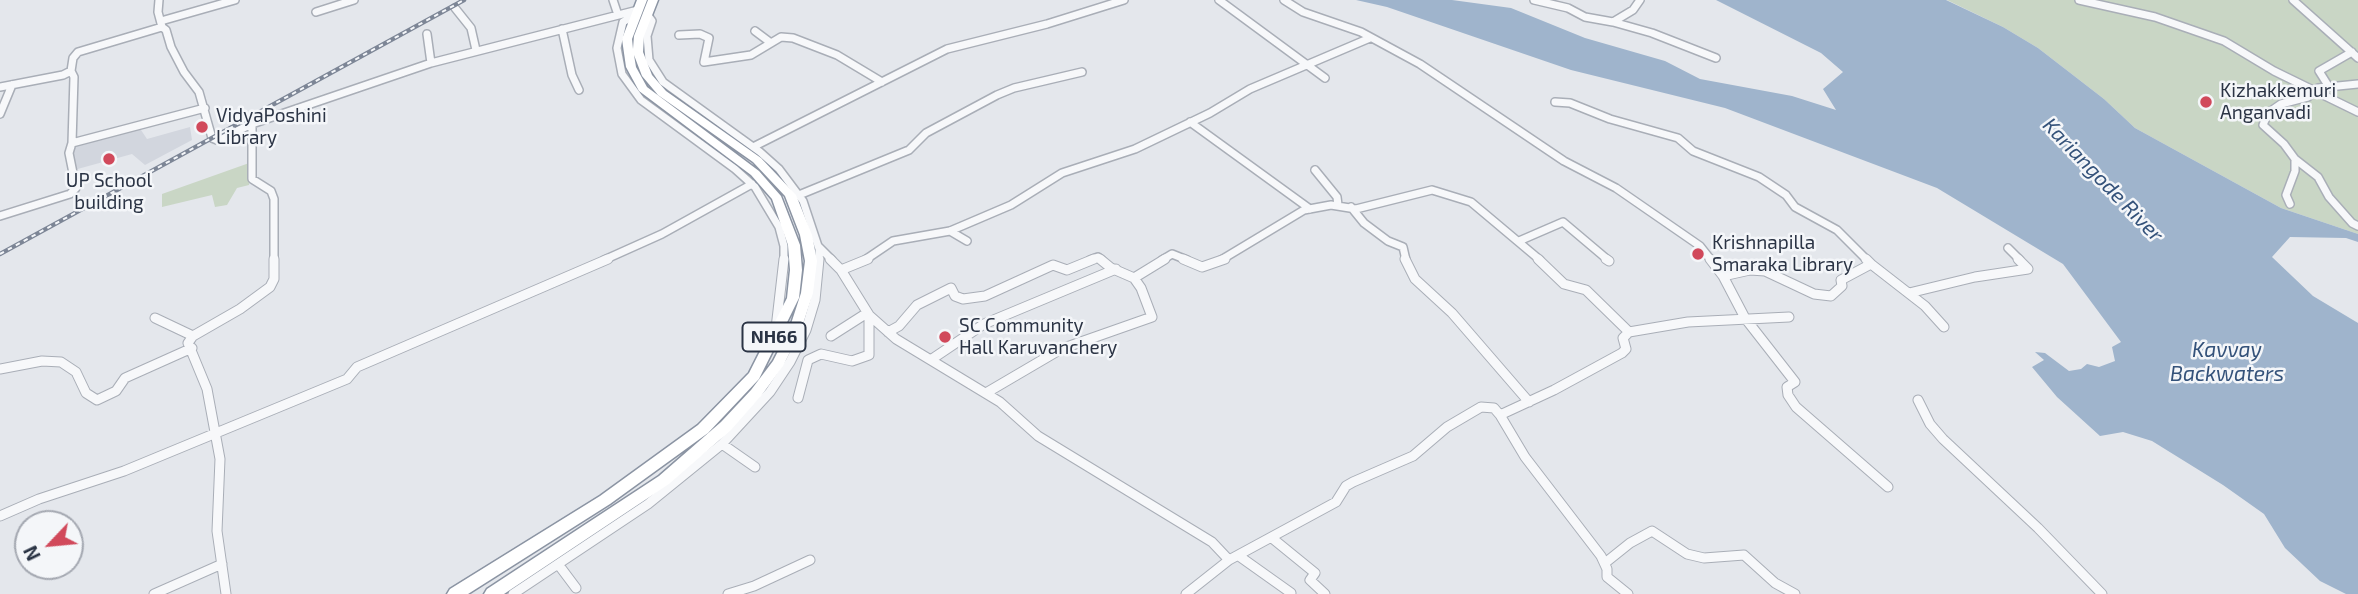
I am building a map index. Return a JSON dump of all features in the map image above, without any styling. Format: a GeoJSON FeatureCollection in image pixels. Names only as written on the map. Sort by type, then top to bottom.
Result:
{"type":"FeatureCollection","features":[{"type":"Feature","properties":{"kind":"highway","name":"NH66"},"geometry":{"type":"LineString","coordinates":[[455,594],[605,500],[703,429],[754,376],[793,298],[796,270],[794,244],[777,198],[755,173],[643,89],[631,67],[627,38],[647,5]]}},
{"type":"Feature","properties":{"kind":"highway","name":"NH66"},"geometry":{"type":"LineString","coordinates":[[492,594],[664,480],[726,426],[756,393],[778,363],[795,330],[807,293],[811,261],[806,235],[790,195],[757,160],[662,93],[647,76],[638,52],[647,5]]}},
{"type":"Feature","properties":{"kind":"street"},"geometry":{"type":"LineString","coordinates":[[159,0],[161,24],[166,30],[171,47],[199,92],[205,108],[208,130],[212,138],[217,140],[252,124],[431,63],[618,15],[647,5]]}},
{"type":"Feature","properties":{"kind":"street"},"geometry":{"type":"LineString","coordinates":[[0,216],[70,194],[76,188],[69,153],[72,144],[74,77],[71,71],[73,58],[78,52],[235,0]]}},
{"type":"Feature","properties":{"kind":"street"},"geometry":{"type":"LineString","coordinates":[[316,12],[354,0]]}},
{"type":"Feature","properties":{"kind":"street"},"geometry":{"type":"LineString","coordinates":[[613,0],[618,15]]}},
{"type":"Feature","properties":{"kind":"street"},"geometry":{"type":"LineString","coordinates":[[753,148],[947,49],[1047,24],[1124,0]]}},
{"type":"Feature","properties":{"kind":"street"},"geometry":{"type":"LineString","coordinates":[[1219,0],[1325,78]]}},
{"type":"Feature","properties":{"kind":"street"},"geometry":{"type":"LineString","coordinates":[[1284,0],[1303,12],[1342,23],[1438,75],[1564,161],[1632,198],[1700,246],[1723,276],[1745,318],[1795,382],[1787,387],[1788,395],[1796,407],[1888,487]]}},
{"type":"Feature","properties":{"kind":"street"},"geometry":{"type":"LineString","coordinates":[[1534,0],[1568,8],[1585,17],[1652,33],[1716,58]]}},
{"type":"Feature","properties":{"kind":"street"},"geometry":{"type":"LineString","coordinates":[[1613,22],[1633,10],[1633,6],[1640,0]]}},
{"type":"Feature","properties":{"kind":"street"},"geometry":{"type":"LineString","coordinates":[[2078,0],[2155,17],[2224,41],[2298,84],[2358,112]]}},
{"type":"Feature","properties":{"kind":"street"},"geometry":{"type":"LineString","coordinates":[[2293,0],[2355,55],[2319,71],[2329,87]]}},
{"type":"Feature","properties":{"kind":"street"},"geometry":{"type":"LineString","coordinates":[[513,594],[648,504],[722,444],[769,392],[806,330],[821,272],[818,246],[799,195],[779,169],[663,82],[649,60],[647,36],[652,21],[647,5]]}},
{"type":"Feature","properties":{"kind":"street"},"geometry":{"type":"LineString","coordinates":[[647,5],[623,22],[617,48],[622,74],[641,100],[752,184],[767,202],[779,227],[784,246],[785,272],[775,334]]}},
{"type":"Feature","properties":{"kind":"street"},"geometry":{"type":"LineString","coordinates":[[455,8],[471,28],[476,50]]}},
{"type":"Feature","properties":{"kind":"street"},"geometry":{"type":"LineString","coordinates":[[562,29],[572,75],[579,90]]}},
{"type":"Feature","properties":{"kind":"street"},"geometry":{"type":"LineString","coordinates":[[755,31],[771,43]]}},
{"type":"Feature","properties":{"kind":"street"},"geometry":{"type":"LineString","coordinates":[[679,35],[699,33],[709,38],[704,62],[751,55],[781,37],[793,38],[836,55],[882,82]]}},
{"type":"Feature","properties":{"kind":"street"},"geometry":{"type":"LineString","coordinates":[[427,34],[431,63]]}},
{"type":"Feature","properties":{"kind":"street"},"geometry":{"type":"LineString","coordinates":[[841,270],[866,260],[893,241],[950,231],[1011,205],[1062,173],[1135,149],[1250,89],[1370,37]]}},
{"type":"Feature","properties":{"kind":"street"},"geometry":{"type":"LineString","coordinates":[[0,87],[64,75],[71,71]]}},
{"type":"Feature","properties":{"kind":"street"},"geometry":{"type":"LineString","coordinates":[[799,195],[909,150],[926,132],[1014,88],[1082,72]]}},
{"type":"Feature","properties":{"kind":"street"},"geometry":{"type":"LineString","coordinates":[[2298,84],[2308,80]]}},
{"type":"Feature","properties":{"kind":"street"},"geometry":{"type":"LineString","coordinates":[[2358,84],[2318,88],[2308,97],[2281,104],[2268,113],[2263,125],[2284,144],[2295,159],[2318,177],[2329,197],[2358,226]]}},
{"type":"Feature","properties":{"kind":"street"},"geometry":{"type":"LineString","coordinates":[[0,114],[12,85]]}},
{"type":"Feature","properties":{"kind":"street"},"geometry":{"type":"LineString","coordinates":[[1555,102],[1570,103],[1610,119],[1678,138],[1693,151],[1759,177],[1786,195],[1795,207],[1837,230],[1871,264],[1909,293],[1944,327]]}},
{"type":"Feature","properties":{"kind":"street"},"geometry":{"type":"LineString","coordinates":[[72,144],[205,108]]}},
{"type":"Feature","properties":{"kind":"street"},"geometry":{"type":"LineString","coordinates":[[1190,122],[1310,209]]}},
{"type":"Feature","properties":{"kind":"street"},"geometry":{"type":"LineString","coordinates":[[226,594],[217,531],[220,459],[207,389],[188,342],[193,335],[240,309],[270,286],[274,279],[274,199],[271,191],[252,179],[252,124]]}},
{"type":"Feature","properties":{"kind":"street"},"geometry":{"type":"LineString","coordinates":[[2290,204],[2286,195],[2295,171],[2295,159]]}},
{"type":"Feature","properties":{"kind":"street"},"geometry":{"type":"LineString","coordinates":[[1315,170],[1337,197],[1338,205]]}},
{"type":"Feature","properties":{"kind":"street"},"geometry":{"type":"LineString","coordinates":[[0,516],[40,499],[124,471],[347,379],[357,367],[592,267],[752,184]]}},
{"type":"Feature","properties":{"kind":"street"},"geometry":{"type":"LineString","coordinates":[[1134,278],[1172,254],[1202,267],[1218,262],[1286,220],[1310,209],[1338,205],[1356,209],[1432,190],[1471,202],[1563,284],[1586,290],[1629,332]]}},
{"type":"Feature","properties":{"kind":"street"},"geometry":{"type":"LineString","coordinates":[[1351,207],[1364,223],[1403,247],[1405,262],[1415,279],[1452,313],[1529,402]]}},
{"type":"Feature","properties":{"kind":"street"},"geometry":{"type":"LineString","coordinates":[[1519,242],[1563,222],[1609,261]]}},
{"type":"Feature","properties":{"kind":"street"},"geometry":{"type":"LineString","coordinates":[[950,231],[967,241]]}},
{"type":"Feature","properties":{"kind":"street"},"geometry":{"type":"LineString","coordinates":[[818,246],[841,270],[868,314],[896,339],[986,393],[1038,436],[1291,593]]}},
{"type":"Feature","properties":{"kind":"street"},"geometry":{"type":"LineString","coordinates":[[1909,293],[1975,277],[2028,269],[2008,248]]}},
{"type":"Feature","properties":{"kind":"street"},"geometry":{"type":"LineString","coordinates":[[888,332],[899,326],[917,305],[951,288],[955,296],[963,299],[985,296],[1053,265],[1067,270],[1098,257],[1134,278],[1142,288],[1152,317],[1061,349],[986,393]]}},
{"type":"Feature","properties":{"kind":"street"},"geometry":{"type":"LineString","coordinates":[[1723,276],[1750,270],[1765,271],[1814,294],[1831,296],[1842,286],[1841,280],[1871,264]]}},
{"type":"Feature","properties":{"kind":"street"},"geometry":{"type":"LineString","coordinates":[[933,359],[984,324],[1116,269]]}},
{"type":"Feature","properties":{"kind":"street"},"geometry":{"type":"LineString","coordinates":[[831,336],[868,314]]}},
{"type":"Feature","properties":{"kind":"street"},"geometry":{"type":"LineString","coordinates":[[799,398],[808,360],[821,354],[852,361],[869,355],[871,340],[868,314]]}},
{"type":"Feature","properties":{"kind":"street"},"geometry":{"type":"LineString","coordinates":[[1500,415],[1622,353],[1626,349],[1623,338],[1629,332],[1688,322],[1789,317]]}},
{"type":"Feature","properties":{"kind":"street"},"geometry":{"type":"LineString","coordinates":[[155,318],[193,335]]}},
{"type":"Feature","properties":{"kind":"street"},"geometry":{"type":"LineString","coordinates":[[0,369],[42,361],[61,362],[76,372],[86,393],[97,400],[116,391],[125,378],[192,348]]}},
{"type":"Feature","properties":{"kind":"street"},"geometry":{"type":"LineString","coordinates":[[1918,400],[1930,424],[1943,439],[2038,528],[2102,594]]}},
{"type":"Feature","properties":{"kind":"street"},"geometry":{"type":"LineString","coordinates":[[1186,594],[1234,558],[1336,502],[1353,482],[1413,456],[1447,427],[1481,407],[1494,408],[1500,415],[1525,457],[1605,563],[1607,577],[1628,594]]}},
{"type":"Feature","properties":{"kind":"street"},"geometry":{"type":"LineString","coordinates":[[722,444],[755,467]]}},
{"type":"Feature","properties":{"kind":"street"},"geometry":{"type":"LineString","coordinates":[[1605,563],[1630,543],[1652,531],[1687,554],[1704,558],[1744,555],[1775,583],[1795,594]]}},
{"type":"Feature","properties":{"kind":"street"},"geometry":{"type":"LineString","coordinates":[[1272,538],[1315,573],[1310,580],[1325,594]]}},
{"type":"Feature","properties":{"kind":"street"},"geometry":{"type":"LineString","coordinates":[[727,594],[743,592],[810,560]]}},
{"type":"Feature","properties":{"kind":"street"},"geometry":{"type":"LineString","coordinates":[[154,594],[222,564]]}},
{"type":"Feature","properties":{"kind":"street"},"geometry":{"type":"LineString","coordinates":[[558,564],[576,588]]}},
{"type":"Feature","properties":{"kind":"shaded area"},"geometry":{"type":"Polygon","coordinates":[[[139,127],[147,139],[190,127],[192,140],[145,165],[132,154],[74,170],[74,144],[139,127]]]}},
{"type":"Feature","properties":{"kind":"green space"},"geometry":{"type":"Polygon","coordinates":[[[1947,0],[2358,0],[2358,234],[2281,208],[2135,128],[2104,99],[2038,48],[2003,27],[1947,0]]]}},
{"type":"Feature","properties":{"kind":"green space"},"geometry":{"type":"Polygon","coordinates":[[[252,162],[249,185],[237,188],[227,205],[215,207],[212,195],[162,207],[162,194],[252,162]]]}},
{"type":"Feature","properties":{"kind":"water","name":"Kavvay Backwaters"},"geometry":{"type":"Polygon","coordinates":[[[1356,0],[1452,0],[1511,8],[1585,38],[1665,61],[1700,79],[1792,96],[1836,110],[1823,89],[1843,72],[1821,53],[1716,0],[1946,0],[2003,27],[2038,48],[2104,99],[2135,128],[2281,208],[2358,234],[2358,242],[2346,238],[2290,237],[2272,257],[2313,296],[2358,323],[2358,594],[2346,594],[2320,581],[2285,548],[2264,514],[2223,485],[2152,441],[2123,432],[2100,436],[2057,397],[2032,367],[2044,360],[2035,352],[2045,353],[2069,371],[2081,369],[2087,364],[2099,367],[2115,361],[2112,347],[2121,342],[2063,264],[1937,188],[1725,108],[1571,70],[1387,7],[1356,0]]]}},
{"type":"Feature","properties":{"kind":"railway"},"geometry":{"type":"LineString","coordinates":[[0,254],[464,0]]}},
{"type":"Feature","properties":{"kind":"place","name":"Kizhakkemuri Anganvadi"},"geometry":{"type":"Point","coordinates":[2206,102]}},
{"type":"Feature","properties":{"kind":"place","name":"VidyaPoshini Library"},"geometry":{"type":"Point","coordinates":[202,127]}},
{"type":"Feature","properties":{"kind":"place","name":"UP School building"},"geometry":{"type":"Point","coordinates":[109,159]}},
{"type":"Feature","properties":{"kind":"place","name":"Krishnapilla Smaraka Library"},"geometry":{"type":"Point","coordinates":[1698,254]}},
{"type":"Feature","properties":{"kind":"place","name":"SC Community Hall Karuvanchery"},"geometry":{"type":"Point","coordinates":[945,337]}},
{"type":"Feature","properties":{"kind":"water label","name":"Kariangode River"},"geometry":{"type":"Point","coordinates":[2103,180]}}]}
